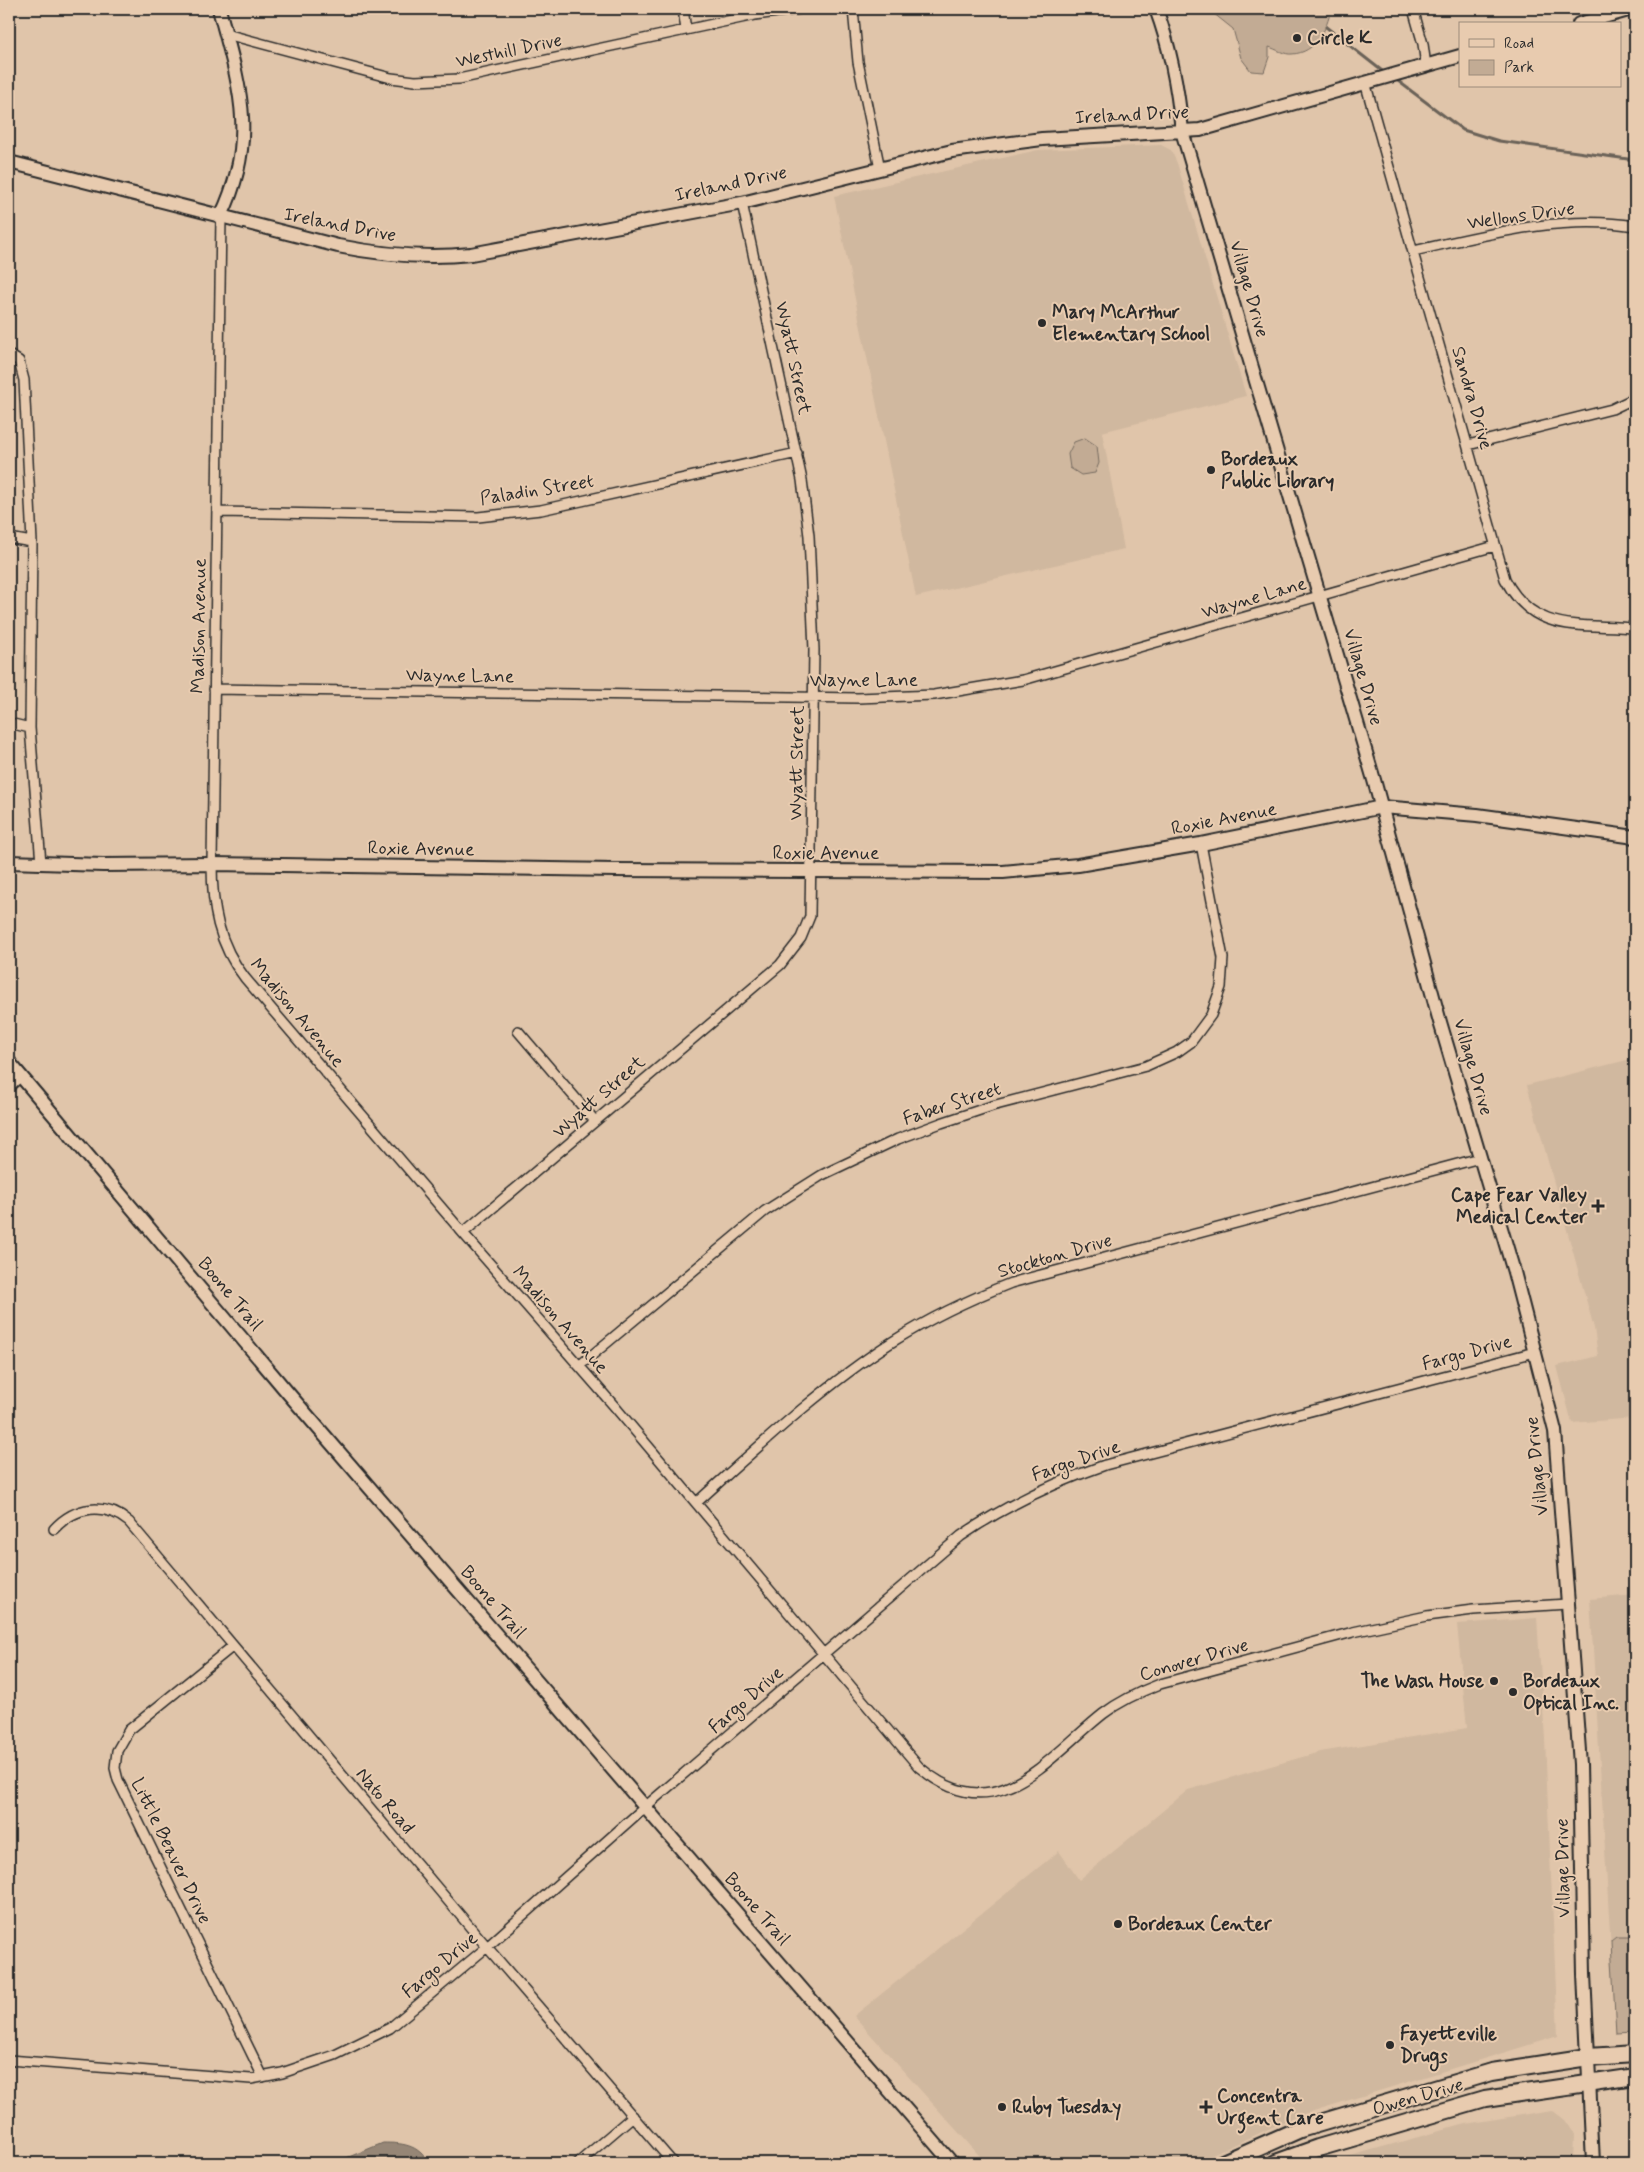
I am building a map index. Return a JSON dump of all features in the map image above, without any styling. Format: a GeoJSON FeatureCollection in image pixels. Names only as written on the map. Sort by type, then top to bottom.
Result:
{"type":"FeatureCollection","features":[{"type":"Feature","properties":{"kind":"highway","name":"Owen Drive"},"geometry":{"type":"LineString","coordinates":[[1223,2163],[1300,2129],[1492,2072],[1588,2057],[1635,2054]]}},
{"type":"Feature","properties":{"kind":"highway","name":"Owen Drive"},"geometry":{"type":"LineString","coordinates":[[1276,2163],[1318,2148],[1485,2099],[1635,2077]]}},
{"type":"Feature","properties":{"kind":"main road"},"geometry":{"type":"LineString","coordinates":[[219,9],[238,84],[243,127],[238,173],[221,216]]}},
{"type":"Feature","properties":{"kind":"main road","name":"Village Drive"},"geometry":{"type":"LineString","coordinates":[[1156,9],[1168,39],[1174,65],[1182,131],[1382,807],[1440,1022],[1535,1352],[1555,1432],[1580,1764],[1588,2057],[1593,2163]]}},
{"type":"Feature","properties":{"kind":"main road"},"geometry":{"type":"LineString","coordinates":[[1584,22],[1610,12],[1632,9]]}},
{"type":"Feature","properties":{"kind":"main road","name":"Ireland Drive"},"geometry":{"type":"LineString","coordinates":[[9,162],[221,216],[283,234],[367,252],[410,257],[440,257],[481,252],[742,203],[880,169],[986,146],[1101,135],[1200,130],[1459,56]]}},
{"type":"Feature","properties":{"kind":"main road","name":"Roxie Avenue"},"geometry":{"type":"LineString","coordinates":[[9,862],[103,865],[212,864],[812,872],[1003,872],[1035,870],[1201,844],[1382,807],[1477,815],[1635,837]]}},
{"type":"Feature","properties":{"kind":"main road","name":"Boone Trail"},"geometry":{"type":"LineString","coordinates":[[9,1062],[295,1400],[952,2163]]}},
{"type":"Feature","properties":{"kind":"street"},"geometry":{"type":"LineString","coordinates":[[683,9],[686,30]]}},
{"type":"Feature","properties":{"kind":"street","name":"Westhill Drive"},"geometry":{"type":"LineString","coordinates":[[226,34],[391,78],[437,81],[459,79],[756,15],[800,9]]}},
{"type":"Feature","properties":{"kind":"street"},"geometry":{"type":"LineString","coordinates":[[853,9],[858,62],[880,169]]}},
{"type":"Feature","properties":{"kind":"street"},"geometry":{"type":"LineString","coordinates":[[1413,9],[1423,44],[1426,66]]}},
{"type":"Feature","properties":{"kind":"street","name":"Sandra Drive"},"geometry":{"type":"LineString","coordinates":[[1365,82],[1468,445],[1501,570],[1512,594],[1534,614],[1559,623],[1635,628]]}},
{"type":"Feature","properties":{"kind":"street","name":"Wyatt Street"},"geometry":{"type":"LineString","coordinates":[[463,1233],[780,965],[796,947],[807,927],[812,906],[814,696],[809,536],[797,453],[742,203]]}},
{"type":"Feature","properties":{"kind":"street","name":"Madison Avenue"},"geometry":{"type":"LineString","coordinates":[[221,216],[212,864],[215,915],[222,938],[232,960],[824,1654]]}},
{"type":"Feature","properties":{"kind":"street","name":"Wellons Drive"},"geometry":{"type":"LineString","coordinates":[[1413,251],[1503,232],[1558,225],[1610,224],[1635,226]]}},
{"type":"Feature","properties":{"kind":"street"},"geometry":{"type":"LineString","coordinates":[[9,355],[19,361],[24,380],[32,542],[30,728],[41,863]]}},
{"type":"Feature","properties":{"kind":"street"},"geometry":{"type":"LineString","coordinates":[[1468,445],[1612,409],[1635,398]]}},
{"type":"Feature","properties":{"kind":"street","name":"Paladin Street"},"geometry":{"type":"LineString","coordinates":[[218,512],[441,516],[512,514],[542,510],[797,453]]}},
{"type":"Feature","properties":{"kind":"street"},"geometry":{"type":"LineString","coordinates":[[9,538],[32,542]]}},
{"type":"Feature","properties":{"kind":"street","name":"Wayne Lane"},"geometry":{"type":"LineString","coordinates":[[214,689],[892,698],[980,689],[1023,680],[1495,546]]}},
{"type":"Feature","properties":{"kind":"street"},"geometry":{"type":"LineString","coordinates":[[9,723],[30,728]]}},
{"type":"Feature","properties":{"kind":"street","name":"Faber Street"},"geometry":{"type":"LineString","coordinates":[[580,1366],[764,1211],[822,1175],[898,1140],[941,1123],[992,1106],[1162,1061],[1191,1042],[1211,1014],[1219,994],[1223,972],[1223,958],[1201,844]]}},
{"type":"Feature","properties":{"kind":"street"},"geometry":{"type":"LineString","coordinates":[[518,1031],[595,1122]]}},
{"type":"Feature","properties":{"kind":"street"},"geometry":{"type":"LineString","coordinates":[[9,1086],[21,1076]]}},
{"type":"Feature","properties":{"kind":"street","name":"Stockton Drive"},"geometry":{"type":"LineString","coordinates":[[696,1502],[855,1367],[893,1341],[973,1298],[1011,1283],[1480,1158]]}},
{"type":"Feature","properties":{"kind":"street","name":"Fargo Drive"},"geometry":{"type":"LineString","coordinates":[[9,2060],[250,2079],[263,2077],[335,2055],[390,2028],[487,1947],[645,1808],[961,1536],[1006,1507],[1058,1482],[1105,1465],[1535,1352]]}},
{"type":"Feature","properties":{"kind":"street","name":"Nato Road"},"geometry":{"type":"LineString","coordinates":[[54,1529],[68,1516],[91,1508],[112,1511],[121,1516],[673,2163]]}},
{"type":"Feature","properties":{"kind":"street","name":"Conover Drive"},"geometry":{"type":"LineString","coordinates":[[824,1654],[919,1767],[932,1778],[959,1790],[990,1792],[1018,1783],[1031,1776],[1104,1713],[1137,1693],[1160,1684],[1407,1619],[1473,1610],[1567,1604]]}},
{"type":"Feature","properties":{"kind":"street","name":"Little Beaver Drive"},"geometry":{"type":"LineString","coordinates":[[233,1646],[129,1730],[117,1751],[115,1768],[118,1780],[263,2077]]}},
{"type":"Feature","properties":{"kind":"street"},"geometry":{"type":"LineString","coordinates":[[578,2163],[633,2116]]}},
{"type":"Feature","properties":{"kind":"shaded area","name":"Mary McArthur Elementary School"},"geometry":{"type":"Polygon","coordinates":[[[1161,145],[1171,150],[1177,163],[1246,396],[1102,432],[1124,549],[916,597],[834,196],[1038,150],[1161,145]]]}},
{"type":"Feature","properties":{"kind":"shaded area","name":"Cape Fear Valley Medical Center"},"geometry":{"type":"Polygon","coordinates":[[[1635,1058],[1635,1418],[1572,1423],[1557,1366],[1598,1356],[1594,1328],[1527,1085],[1635,1058]]]}},
{"type":"Feature","properties":{"kind":"shaded area"},"geometry":{"type":"Polygon","coordinates":[[[1635,1595],[1635,2032],[1616,2033],[1590,1599],[1635,1595]]]}},
{"type":"Feature","properties":{"kind":"shaded area","name":"Bordeaux Center"},"geometry":{"type":"Polygon","coordinates":[[[1537,1618],[1545,1739],[1558,2036],[1294,2117],[1195,2163],[986,2163],[854,2016],[1059,1851],[1079,1880],[1188,1790],[1320,1752],[1467,1728],[1457,1624],[1537,1618]]]}},
{"type":"Feature","properties":{"kind":"shaded area"},"geometry":{"type":"Polygon","coordinates":[[[1552,2110],[1565,2120],[1574,2134],[1573,2163],[1325,2163],[1465,2124],[1552,2110]]]}},
{"type":"Feature","properties":{"kind":"shaded area"},"geometry":{"type":"Polygon","coordinates":[[[383,2143],[403,2144],[415,2148],[428,2163],[334,2163],[383,2143]]]}},
{"type":"Feature","properties":{"kind":"green space"},"geometry":{"type":"Polygon","coordinates":[[[1208,9],[1331,9],[1327,24],[1319,39],[1308,49],[1300,53],[1289,54],[1269,47],[1269,57],[1264,72],[1251,71],[1241,58],[1233,29],[1208,9]]]}},
{"type":"Feature","properties":{"kind":"green space"},"geometry":{"type":"Polygon","coordinates":[[[1085,438],[1097,446],[1099,463],[1095,473],[1081,475],[1070,468],[1068,454],[1074,442],[1085,438]]]}},
{"type":"Feature","properties":{"kind":"green space"},"geometry":{"type":"Polygon","coordinates":[[[1616,1937],[1635,1937],[1635,2032],[1616,2033],[1611,1941],[1616,1937]]]}},
{"type":"Feature","properties":{"kind":"waterway"},"geometry":{"type":"LineString","coordinates":[[1326,27],[1386,74]]}},
{"type":"Feature","properties":{"kind":"waterway"},"geometry":{"type":"LineString","coordinates":[[1394,78],[1463,130],[1499,141],[1635,160]]}},
{"type":"Feature","properties":{"kind":"place","name":"Circle K"},"geometry":{"type":"Point","coordinates":[1297,38]}},
{"type":"Feature","properties":{"kind":"place","name":"Mary McArthur Elementary School"},"geometry":{"type":"Point","coordinates":[1042,323]}},
{"type":"Feature","properties":{"kind":"place","name":"Bordeaux Public Library"},"geometry":{"type":"Point","coordinates":[1211,470]}},
{"type":"Feature","properties":{"kind":"place","name":"Cape Fear Valley Medical Center"},"geometry":{"type":"Point","coordinates":[1598,1206]}},
{"type":"Feature","properties":{"kind":"place","name":"The Wash House"},"geometry":{"type":"Point","coordinates":[1494,1681]}},
{"type":"Feature","properties":{"kind":"place","name":"Bordeaux Optical Inc."},"geometry":{"type":"Point","coordinates":[1513,1692]}},
{"type":"Feature","properties":{"kind":"place","name":"Bordeaux Center"},"geometry":{"type":"Point","coordinates":[1118,1924]}},
{"type":"Feature","properties":{"kind":"place","name":"Fayetteville Drugs"},"geometry":{"type":"Point","coordinates":[1390,2045]}},
{"type":"Feature","properties":{"kind":"place","name":"Ruby Tuesday"},"geometry":{"type":"Point","coordinates":[1002,2107]}},
{"type":"Feature","properties":{"kind":"place","name":"Concentra Urgent Care"},"geometry":{"type":"Point","coordinates":[1206,2107]}}]}
